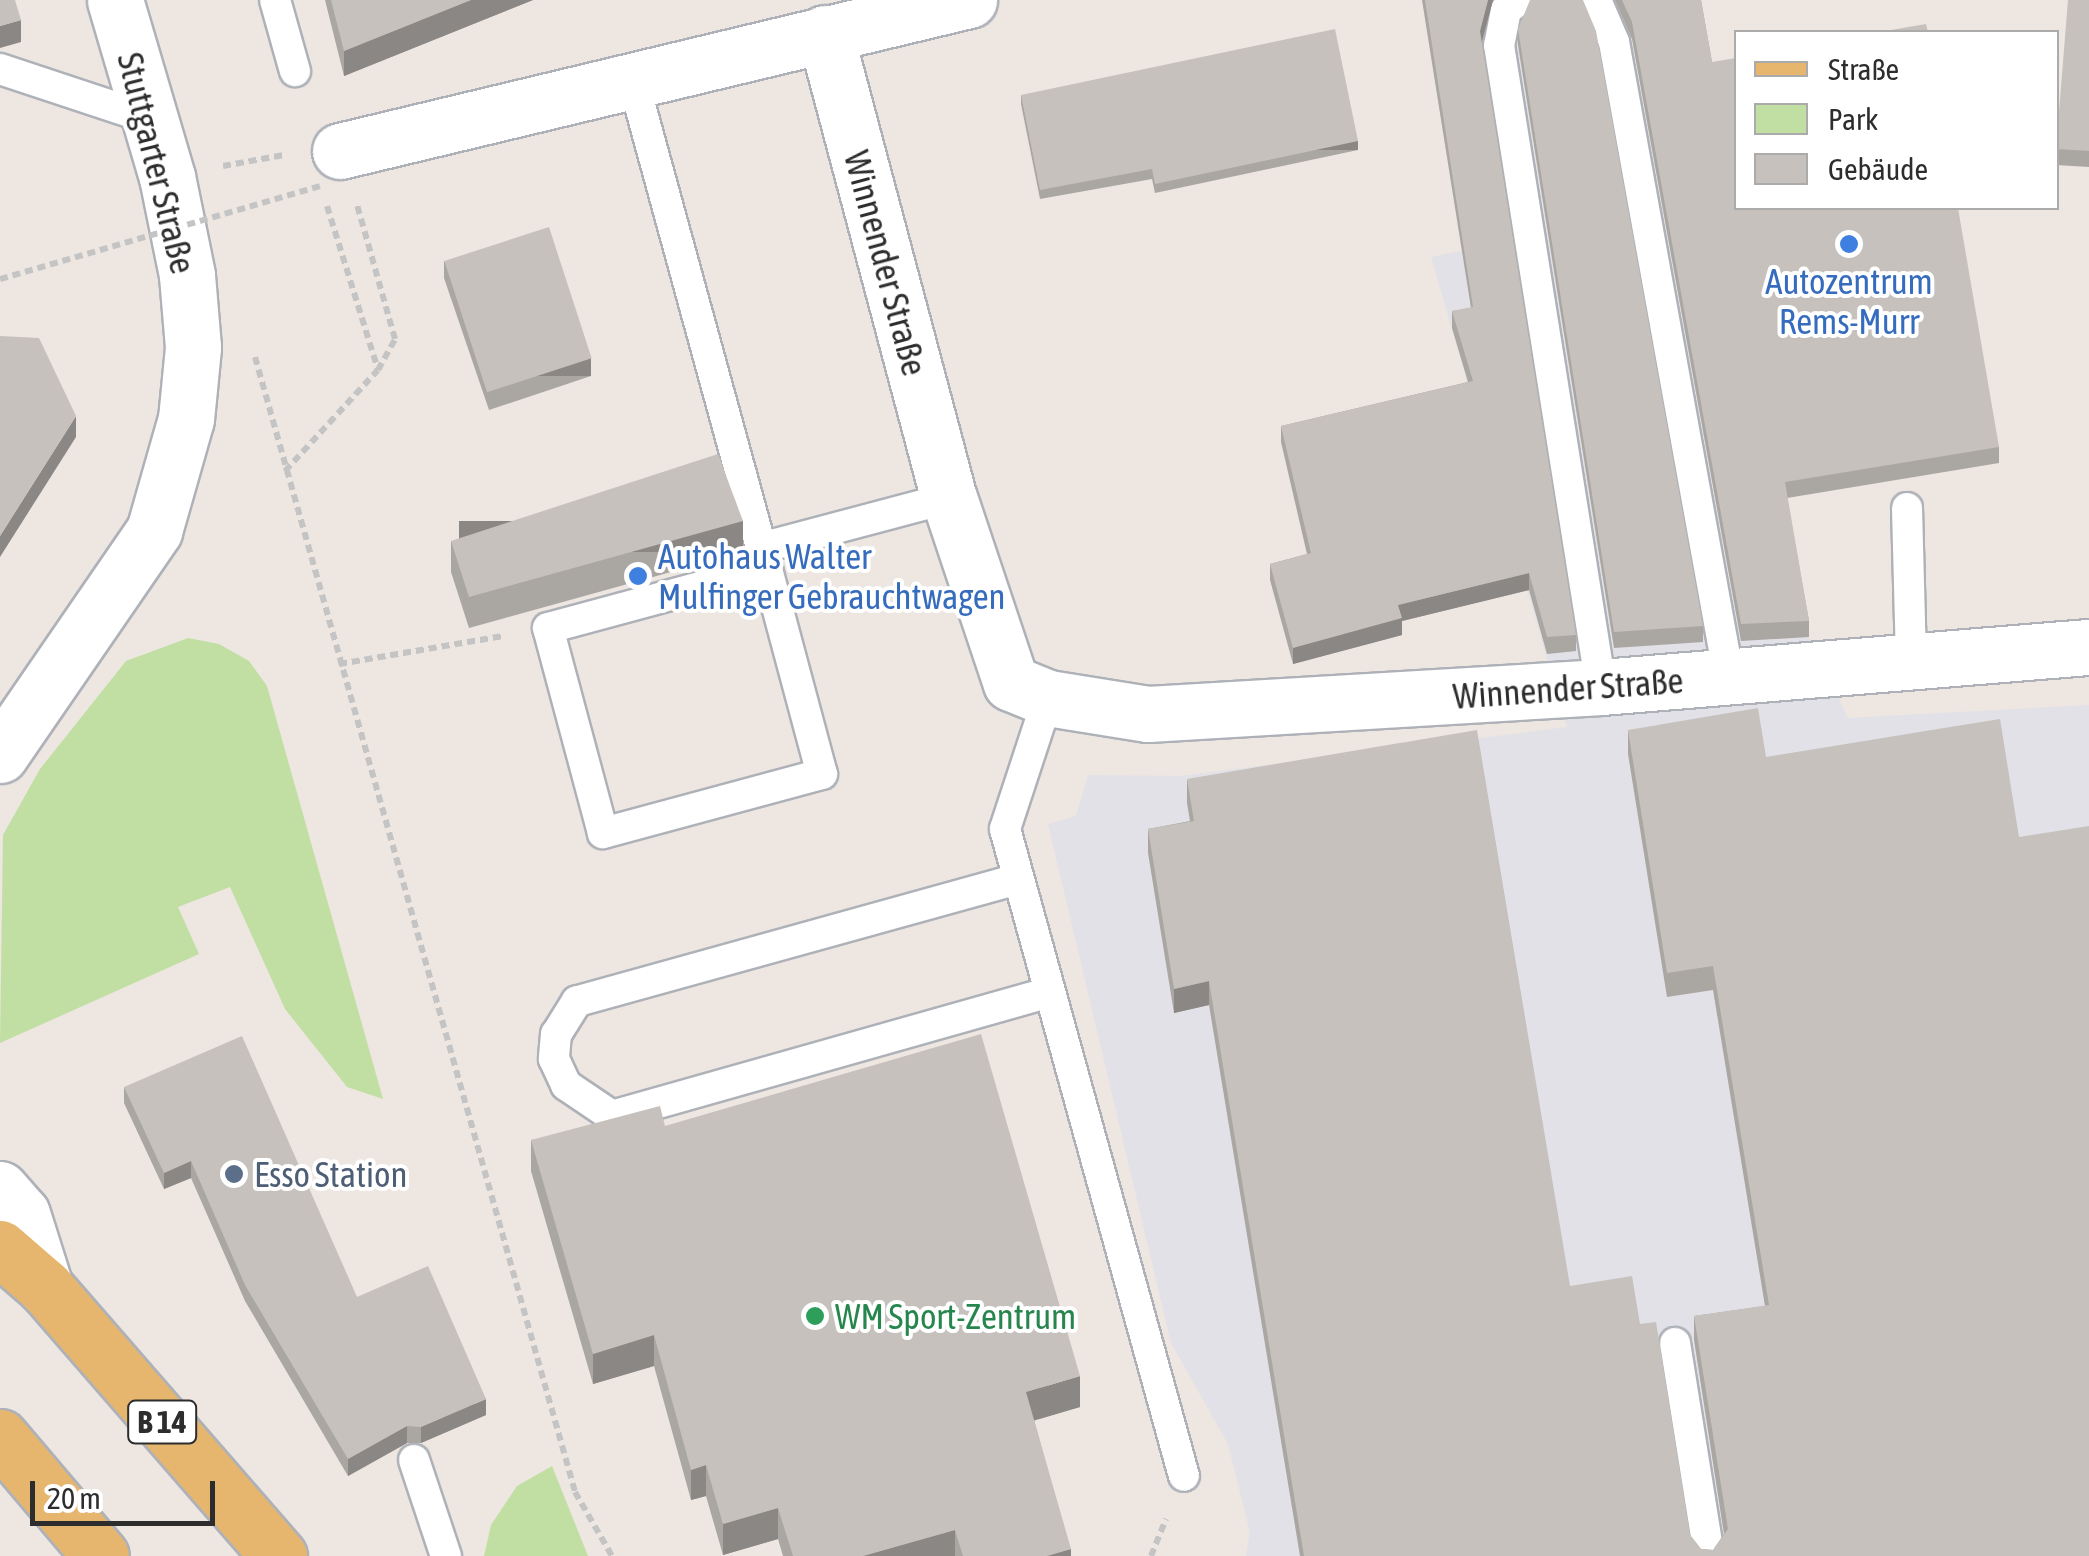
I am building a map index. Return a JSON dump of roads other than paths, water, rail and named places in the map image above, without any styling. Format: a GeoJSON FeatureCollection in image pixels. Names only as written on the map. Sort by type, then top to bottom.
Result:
{"type":"FeatureCollection","features":[{"type":"Feature","properties":{"kind":"main road","name":"B 14"},"geometry":{"type":"LineString","coordinates":[[0,1248],[46,1287],[279,1556]]}},
{"type":"Feature","properties":{"kind":"main road"},"geometry":{"type":"LineString","coordinates":[[0,1437],[101,1556]]}},
{"type":"Feature","properties":{"kind":"street","name":"Stuttgarter Straße"},"geometry":{"type":"LineString","coordinates":[[0,755],[154,530],[186,419],[193,346],[188,275],[150,120],[115,0]]}},
{"type":"Feature","properties":{"kind":"street"},"geometry":{"type":"LineString","coordinates":[[330,169],[633,80],[969,0]]}},
{"type":"Feature","properties":{"kind":"street","name":"Winnender Straße"},"geometry":{"type":"LineString","coordinates":[[824,33],[948,498],[1012,683],[1048,698],[1148,714],[1601,688],[2089,647]]}},
{"type":"Feature","properties":{"kind":"street"},"geometry":{"type":"LineString","coordinates":[[0,1189],[22,1214],[46,1287]]}},
{"type":"Feature","properties":{"kind":"lane"},"geometry":{"type":"LineString","coordinates":[[275,0],[296,71]]}},
{"type":"Feature","properties":{"kind":"lane"},"geometry":{"type":"LineString","coordinates":[[1519,0],[1506,10],[1499,45],[1601,688]]}},
{"type":"Feature","properties":{"kind":"lane"},"geometry":{"type":"LineString","coordinates":[[1596,0],[1614,42],[1729,678]]}},
{"type":"Feature","properties":{"kind":"lane"},"geometry":{"type":"LineString","coordinates":[[0,69],[150,120]]}},
{"type":"Feature","properties":{"kind":"lane"},"geometry":{"type":"LineString","coordinates":[[633,80],[764,558],[822,774],[602,833],[548,628],[764,558],[948,498]]}},
{"type":"Feature","properties":{"kind":"lane"},"geometry":{"type":"LineString","coordinates":[[1906,508],[1911,662]]}},
{"type":"Feature","properties":{"kind":"lane"},"geometry":{"type":"LineString","coordinates":[[1048,698],[1005,829],[1184,1476]]}},
{"type":"Feature","properties":{"kind":"lane"},"geometry":{"type":"LineString","coordinates":[[1018,879],[577,1001],[556,1034],[554,1059],[566,1085],[612,1116],[1050,992]]}},
{"type":"Feature","properties":{"kind":"lane"},"geometry":{"type":"LineString","coordinates":[[1675,1343],[1708,1556]]}},
{"type":"Feature","properties":{"kind":"lane"},"geometry":{"type":"LineString","coordinates":[[414,1460],[446,1556]]}},
{"type":"Feature","properties":{"kind":"place","name":"Autozentrum Rems-Murr"},"geometry":{"type":"Point","coordinates":[1849,244]}},
{"type":"Feature","properties":{"kind":"place","name":"Autohaus Walter Mulfinger Gebrauchtwagen"},"geometry":{"type":"Point","coordinates":[638,576]}},
{"type":"Feature","properties":{"kind":"place","name":"Esso Station"},"geometry":{"type":"Point","coordinates":[234,1174]}},
{"type":"Feature","properties":{"kind":"place","name":"WM Sport-Zentrum"},"geometry":{"type":"Point","coordinates":[815,1316]}}]}
